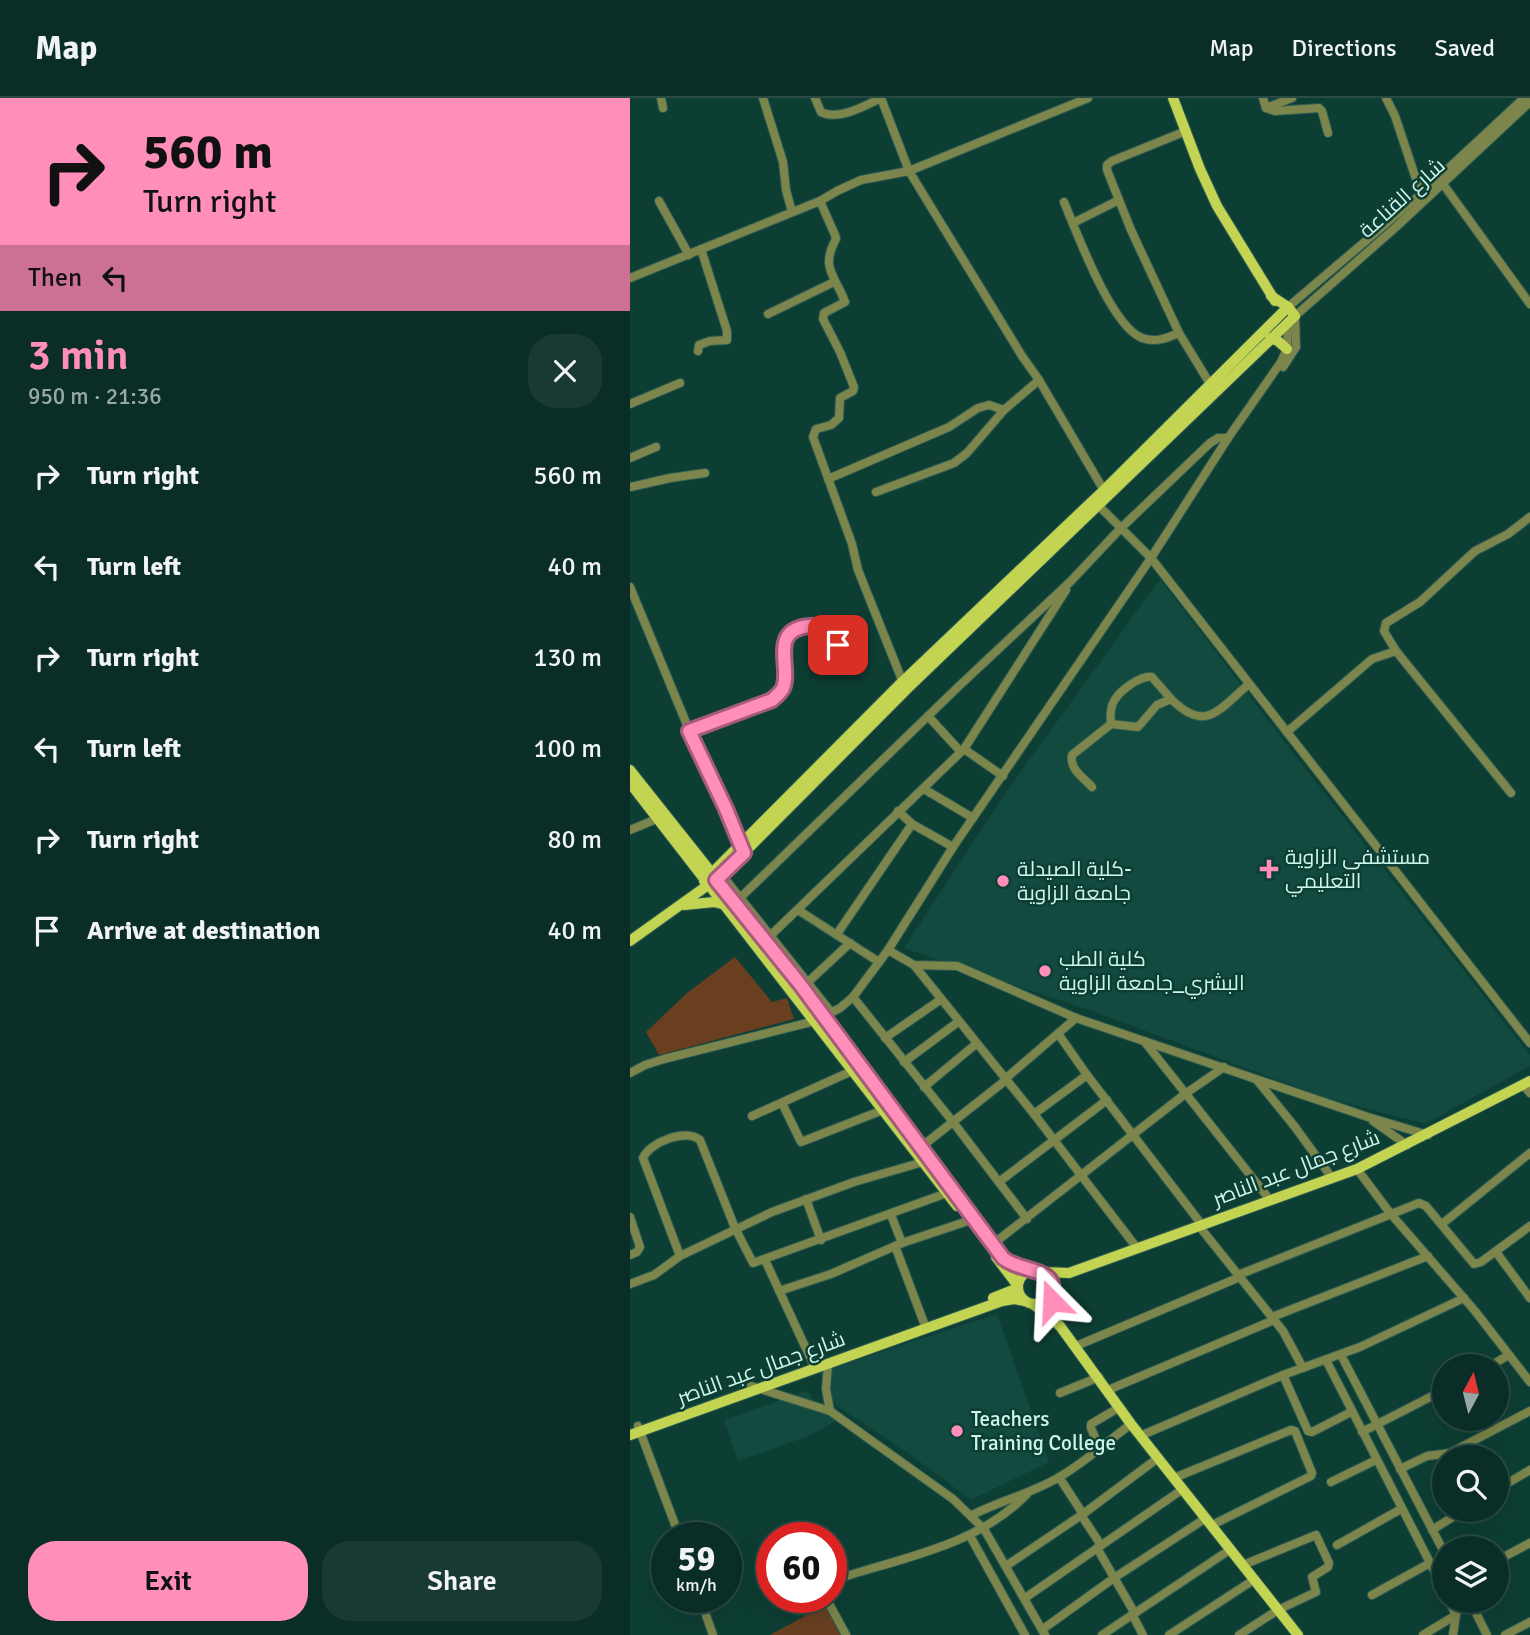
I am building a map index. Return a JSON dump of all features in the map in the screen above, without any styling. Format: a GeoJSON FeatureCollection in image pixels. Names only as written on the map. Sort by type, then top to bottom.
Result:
{"type":"FeatureCollection","features":[{"type":"Feature","properties":{"kind":"main road"},"geometry":{"type":"LineString","coordinates":[[1105,493],[1291,319],[1271,296],[1217,206],[1173,98]]}},
{"type":"Feature","properties":{"kind":"main road"},"geometry":{"type":"LineString","coordinates":[[630,942],[713,879],[904,685],[1096,503],[1285,309]]}},
{"type":"Feature","properties":{"kind":"main road"},"geometry":{"type":"LineString","coordinates":[[1270,338],[1287,349]]}},
{"type":"Feature","properties":{"kind":"main road"},"geometry":{"type":"LineString","coordinates":[[630,770],[823,1017],[993,1244],[1008,1262],[1037,1271],[1050,1279],[1054,1310],[1060,1326]]}},
{"type":"Feature","properties":{"kind":"main road"},"geometry":{"type":"LineString","coordinates":[[630,783],[713,879],[726,905],[823,1017],[852,1071],[947,1192],[1029,1303],[1060,1326],[1140,1436],[1298,1635]]}},
{"type":"Feature","properties":{"kind":"main road"},"geometry":{"type":"LineString","coordinates":[[630,935],[713,879]]}},
{"type":"Feature","properties":{"kind":"main road"},"geometry":{"type":"LineString","coordinates":[[680,906],[714,902],[726,905]]}},
{"type":"Feature","properties":{"kind":"main road","name":"شارع جمال عبد الناصر"},"geometry":{"type":"LineString","coordinates":[[1037,1271],[1069,1273],[1357,1169],[1528,1086]]}},
{"type":"Feature","properties":{"kind":"main road"},"geometry":{"type":"LineString","coordinates":[[996,1297],[1004,1284],[1004,1269]]}},
{"type":"Feature","properties":{"kind":"main road"},"geometry":{"type":"LineString","coordinates":[[1018,1287],[1021,1277],[1037,1271]]}},
{"type":"Feature","properties":{"kind":"main road","name":"شارع جمال عبد الناصر"},"geometry":{"type":"LineString","coordinates":[[1052,1291],[1069,1273]]}},
{"type":"Feature","properties":{"kind":"main road","name":"شارع جمال عبد الناصر"},"geometry":{"type":"LineString","coordinates":[[635,1430],[814,1366],[1018,1287]]}},
{"type":"Feature","properties":{"kind":"main road"},"geometry":{"type":"LineString","coordinates":[[1029,1303],[1044,1302],[1052,1291]]}},
{"type":"Feature","properties":{"kind":"main road","name":"شارع جمال عبد الناصر"},"geometry":{"type":"LineString","coordinates":[[814,1366],[828,1364],[1002,1301],[1014,1299],[1029,1303]]}},
{"type":"Feature","properties":{"kind":"street"},"geometry":{"type":"LineString","coordinates":[[661,98],[663,108]]}},
{"type":"Feature","properties":{"kind":"street"},"geometry":{"type":"LineString","coordinates":[[763,98],[783,162],[792,212]]}},
{"type":"Feature","properties":{"kind":"street"},"geometry":{"type":"LineString","coordinates":[[815,98],[821,112],[829,115],[859,109],[881,98],[909,171],[1039,380],[1105,493]]}},
{"type":"Feature","properties":{"kind":"street"},"geometry":{"type":"LineString","coordinates":[[630,278],[820,201],[861,180],[909,171],[1088,98]]}},
{"type":"Feature","properties":{"kind":"street"},"geometry":{"type":"LineString","coordinates":[[1263,98],[1266,108]]}},
{"type":"Feature","properties":{"kind":"street"},"geometry":{"type":"LineString","coordinates":[[1266,108],[1292,98]]}},
{"type":"Feature","properties":{"kind":"street"},"geometry":{"type":"LineString","coordinates":[[1386,98],[1395,116],[1421,194]]}},
{"type":"Feature","properties":{"kind":"street","name":"شارع القناعة"},"geometry":{"type":"LineString","coordinates":[[1285,309],[1421,194],[1518,100]]}},
{"type":"Feature","properties":{"kind":"street","name":"شارع القناعة"},"geometry":{"type":"LineString","coordinates":[[1291,319],[1443,184],[1530,102]]}},
{"type":"Feature","properties":{"kind":"street"},"geometry":{"type":"LineString","coordinates":[[1266,108],[1275,111],[1319,108],[1328,132]]}},
{"type":"Feature","properties":{"kind":"street"},"geometry":{"type":"LineString","coordinates":[[1186,131],[1112,161],[1107,165],[1107,170],[1179,333],[1210,384]]}},
{"type":"Feature","properties":{"kind":"street"},"geometry":{"type":"LineString","coordinates":[[1443,184],[1530,304]]}},
{"type":"Feature","properties":{"kind":"street"},"geometry":{"type":"LineString","coordinates":[[1073,223],[1119,200]]}},
{"type":"Feature","properties":{"kind":"street"},"geometry":{"type":"LineString","coordinates":[[659,201],[689,255]]}},
{"type":"Feature","properties":{"kind":"street"},"geometry":{"type":"LineString","coordinates":[[820,201],[836,239],[829,252],[834,282],[845,302],[824,313],[823,319],[854,387],[853,391],[840,398],[839,418],[813,432],[852,544],[858,570],[904,685]]}},
{"type":"Feature","properties":{"kind":"street"},"geometry":{"type":"LineString","coordinates":[[1063,202],[1097,280],[1124,322],[1139,337],[1151,341],[1179,333]]}},
{"type":"Feature","properties":{"kind":"street"},"geometry":{"type":"LineString","coordinates":[[698,351],[699,345],[727,340],[727,331],[701,249]]}},
{"type":"Feature","properties":{"kind":"street"},"geometry":{"type":"LineString","coordinates":[[768,314],[834,282]]}},
{"type":"Feature","properties":{"kind":"street"},"geometry":{"type":"LineString","coordinates":[[630,1073],[664,1059],[823,1017],[853,997],[888,950],[953,848],[1151,558],[1259,393],[1287,349],[1291,319]]}},
{"type":"Feature","properties":{"kind":"street"},"geometry":{"type":"LineString","coordinates":[[1259,393],[1283,368],[1296,346],[1291,319]]}},
{"type":"Feature","properties":{"kind":"street"},"geometry":{"type":"LineString","coordinates":[[876,492],[954,463],[967,453],[1004,410],[1039,380]]}},
{"type":"Feature","properties":{"kind":"street"},"geometry":{"type":"LineString","coordinates":[[630,404],[680,383]]}},
{"type":"Feature","properties":{"kind":"street"},"geometry":{"type":"LineString","coordinates":[[828,479],[949,427],[978,408],[989,405],[1004,410]]}},
{"type":"Feature","properties":{"kind":"street"},"geometry":{"type":"LineString","coordinates":[[740,898],[1072,581],[1209,443],[1218,438],[1228,438]]}},
{"type":"Feature","properties":{"kind":"street"},"geometry":{"type":"LineString","coordinates":[[630,458],[656,447]]}},
{"type":"Feature","properties":{"kind":"street"},"geometry":{"type":"LineString","coordinates":[[630,487],[705,473]]}},
{"type":"Feature","properties":{"kind":"street"},"geometry":{"type":"LineString","coordinates":[[1096,503],[1151,558],[1530,1043]]}},
{"type":"Feature","properties":{"kind":"street"},"geometry":{"type":"LineString","coordinates":[[1511,793],[1396,651],[1384,631],[1386,623],[1420,602],[1475,551],[1508,534],[1530,517]]}},
{"type":"Feature","properties":{"kind":"street"},"geometry":{"type":"LineString","coordinates":[[770,936],[962,750],[1072,581]]}},
{"type":"Feature","properties":{"kind":"street"},"geometry":{"type":"LineString","coordinates":[[630,587],[689,731],[742,849]]}},
{"type":"Feature","properties":{"kind":"street"},"geometry":{"type":"LineString","coordinates":[[689,731],[772,700],[784,687],[784,645],[788,635],[803,626],[817,625],[829,632],[848,658]]}},
{"type":"Feature","properties":{"kind":"street"},"geometry":{"type":"LineString","coordinates":[[1287,732],[1365,664],[1378,656],[1396,651]]}},
{"type":"Feature","properties":{"kind":"street"},"geometry":{"type":"LineString","coordinates":[[1111,724],[1110,714],[1115,699],[1141,677],[1152,677],[1171,699],[1195,717],[1207,717],[1249,684]]}},
{"type":"Feature","properties":{"kind":"street"},"geometry":{"type":"LineString","coordinates":[[1092,787],[1073,767],[1072,755],[1111,724],[1138,727],[1157,705],[1171,699]]}},
{"type":"Feature","properties":{"kind":"street"},"geometry":{"type":"LineString","coordinates":[[928,716],[962,750],[1003,776]]}},
{"type":"Feature","properties":{"kind":"street"},"geometry":{"type":"LineString","coordinates":[[924,789],[973,818]]}},
{"type":"Feature","properties":{"kind":"street"},"geometry":{"type":"LineString","coordinates":[[898,811],[912,824],[953,848]]}},
{"type":"Feature","properties":{"kind":"street"},"geometry":{"type":"LineString","coordinates":[[630,830],[659,818]]}},
{"type":"Feature","properties":{"kind":"street"},"geometry":{"type":"LineString","coordinates":[[836,934],[912,824]]}},
{"type":"Feature","properties":{"kind":"street"},"geometry":{"type":"LineString","coordinates":[[713,879],[740,898],[807,983],[823,1017]]}},
{"type":"Feature","properties":{"kind":"street"},"geometry":{"type":"LineString","coordinates":[[798,910],[879,962]]}},
{"type":"Feature","properties":{"kind":"street"},"geometry":{"type":"LineString","coordinates":[[807,983],[850,943]]}},
{"type":"Feature","properties":{"kind":"street"},"geometry":{"type":"LineString","coordinates":[[888,950],[914,965],[1137,1248]]}},
{"type":"Feature","properties":{"kind":"street"},"geometry":{"type":"LineString","coordinates":[[914,965],[957,966],[1076,1018],[1428,1135]]}},
{"type":"Feature","properties":{"kind":"street"},"geometry":{"type":"LineString","coordinates":[[853,997],[1027,1219]]}},
{"type":"Feature","properties":{"kind":"street"},"geometry":{"type":"LineString","coordinates":[[885,1038],[940,1000]]}},
{"type":"Feature","properties":{"kind":"street"},"geometry":{"type":"LineString","coordinates":[[921,1147],[1006,1080],[1076,1018]]}},
{"type":"Feature","properties":{"kind":"street"},"geometry":{"type":"LineString","coordinates":[[904,1062],[958,1022]]}},
{"type":"Feature","properties":{"kind":"street"},"geometry":{"type":"LineString","coordinates":[[1059,1035],[1200,1226],[1293,1345],[1303,1368]]}},
{"type":"Feature","properties":{"kind":"street"},"geometry":{"type":"LineString","coordinates":[[1143,1041],[1270,1200]]}},
{"type":"Feature","properties":{"kind":"street"},"geometry":{"type":"LineString","coordinates":[[924,1087],[976,1044]]}},
{"type":"Feature","properties":{"kind":"street"},"geometry":{"type":"LineString","coordinates":[[993,1244],[1185,1094],[1224,1067]]}},
{"type":"Feature","properties":{"kind":"street"},"geometry":{"type":"LineString","coordinates":[[752,1116],[852,1071]]}},
{"type":"Feature","properties":{"kind":"street"},"geometry":{"type":"LineString","coordinates":[[1034,1114],[1087,1075]]}},
{"type":"Feature","properties":{"kind":"street"},"geometry":{"type":"LineString","coordinates":[[1255,1079],[1332,1178]]}},
{"type":"Feature","properties":{"kind":"street"},"geometry":{"type":"LineString","coordinates":[[999,1182],[1107,1100]]}},
{"type":"Feature","properties":{"kind":"street"},"geometry":{"type":"LineString","coordinates":[[782,1102],[801,1142],[883,1110]]}},
{"type":"Feature","properties":{"kind":"street"},"geometry":{"type":"LineString","coordinates":[[1368,1117],[1407,1145]]}},
{"type":"Feature","properties":{"kind":"street"},"geometry":{"type":"LineString","coordinates":[[680,1256],[643,1161],[645,1153],[681,1134],[689,1134],[700,1140],[735,1228],[753,1263],[947,1192]]}},
{"type":"Feature","properties":{"kind":"street"},"geometry":{"type":"LineString","coordinates":[[1442,1224],[1530,1153]]}},
{"type":"Feature","properties":{"kind":"street"},"geometry":{"type":"LineString","coordinates":[[630,1284],[654,1275],[680,1256],[735,1228],[854,1182],[923,1162]]}},
{"type":"Feature","properties":{"kind":"street"},"geometry":{"type":"LineString","coordinates":[[1357,1169],[1390,1213],[1508,1354]]}},
{"type":"Feature","properties":{"kind":"street"},"geometry":{"type":"LineString","coordinates":[[806,1199],[821,1240]]}},
{"type":"Feature","properties":{"kind":"street"},"geometry":{"type":"LineString","coordinates":[[1076,1346],[1390,1213],[1422,1203],[1474,1264],[1479,1264],[1530,1226]]}},
{"type":"Feature","properties":{"kind":"street"},"geometry":{"type":"LineString","coordinates":[[891,1214],[925,1323]]}},
{"type":"Feature","properties":{"kind":"street"},"geometry":{"type":"LineString","coordinates":[[630,1217],[640,1247],[630,1255]]}},
{"type":"Feature","properties":{"kind":"street"},"geometry":{"type":"LineString","coordinates":[[779,1291],[968,1220]]}},
{"type":"Feature","properties":{"kind":"street"},"geometry":{"type":"LineString","coordinates":[[1496,1252],[1530,1298]]}},
{"type":"Feature","properties":{"kind":"street"},"geometry":{"type":"LineString","coordinates":[[1108,1390],[1428,1256]]}},
{"type":"Feature","properties":{"kind":"street"},"geometry":{"type":"LineString","coordinates":[[765,1260],[814,1366]]}},
{"type":"Feature","properties":{"kind":"street"},"geometry":{"type":"LineString","coordinates":[[1140,1436],[1283,1375],[1341,1355],[1464,1298]]}},
{"type":"Feature","properties":{"kind":"street"},"geometry":{"type":"LineString","coordinates":[[1341,1355],[1435,1536]]}},
{"type":"Feature","properties":{"kind":"street"},"geometry":{"type":"LineString","coordinates":[[1509,1355],[1530,1382]]}},
{"type":"Feature","properties":{"kind":"street"},"geometry":{"type":"LineString","coordinates":[[1326,1360],[1432,1567]]}},
{"type":"Feature","properties":{"kind":"street"},"geometry":{"type":"LineString","coordinates":[[828,1364],[826,1382],[830,1411]]}},
{"type":"Feature","properties":{"kind":"street"},"geometry":{"type":"LineString","coordinates":[[1283,1375],[1308,1431],[1312,1432],[1351,1412]]}},
{"type":"Feature","properties":{"kind":"street"},"geometry":{"type":"LineString","coordinates":[[1060,1393],[1099,1377]]}},
{"type":"Feature","properties":{"kind":"street"},"geometry":{"type":"LineString","coordinates":[[755,1387],[830,1411],[923,1476],[972,1515],[984,1529],[1044,1632],[1114,1578],[1209,1522],[1311,1476],[1312,1473],[1295,1431],[1291,1430],[1174,1478]]}},
{"type":"Feature","properties":{"kind":"street"},"geometry":{"type":"LineString","coordinates":[[1362,1433],[1432,1396]]}},
{"type":"Feature","properties":{"kind":"street"},"geometry":{"type":"LineString","coordinates":[[1099,1447],[1091,1424],[1120,1407]]}},
{"type":"Feature","properties":{"kind":"street"},"geometry":{"type":"LineString","coordinates":[[1400,1469],[1427,1456],[1450,1453],[1530,1411]]}},
{"type":"Feature","properties":{"kind":"street"},"geometry":{"type":"LineString","coordinates":[[847,1576],[984,1529],[1007,1513],[1027,1494],[1059,1477],[1131,1423]]}},
{"type":"Feature","properties":{"kind":"street"},"geometry":{"type":"LineString","coordinates":[[635,1430],[673,1522]]}},
{"type":"Feature","properties":{"kind":"street"},"geometry":{"type":"LineString","coordinates":[[1006,1566],[1158,1458]]}},
{"type":"Feature","properties":{"kind":"street"},"geometry":{"type":"LineString","coordinates":[[1331,1482],[1376,1460]]}},
{"type":"Feature","properties":{"kind":"street"},"geometry":{"type":"LineString","coordinates":[[1509,1482],[1530,1470]]}},
{"type":"Feature","properties":{"kind":"street"},"geometry":{"type":"LineString","coordinates":[[1059,1477],[1082,1514],[1143,1635]]}},
{"type":"Feature","properties":{"kind":"street"},"geometry":{"type":"LineString","coordinates":[[1025,1598],[1182,1489]]}},
{"type":"Feature","properties":{"kind":"street"},"geometry":{"type":"LineString","coordinates":[[972,1515],[1009,1497],[1027,1494]]}},
{"type":"Feature","properties":{"kind":"street"},"geometry":{"type":"LineString","coordinates":[[1336,1545],[1402,1509]]}},
{"type":"Feature","properties":{"kind":"street"},"geometry":{"type":"LineString","coordinates":[[1432,1530],[1445,1522]]}},
{"type":"Feature","properties":{"kind":"street"},"geometry":{"type":"LineString","coordinates":[[970,1536],[1025,1635]]}},
{"type":"Feature","properties":{"kind":"street"},"geometry":{"type":"LineString","coordinates":[[1239,1635],[1278,1610],[1316,1591],[1312,1577],[1328,1567],[1329,1563],[1317,1536],[1243,1565]]}},
{"type":"Feature","properties":{"kind":"street"},"geometry":{"type":"LineString","coordinates":[[1509,1554],[1530,1543]]}},
{"type":"Feature","properties":{"kind":"street"},"geometry":{"type":"LineString","coordinates":[[1102,1635],[1231,1549]]}},
{"type":"Feature","properties":{"kind":"street"},"geometry":{"type":"LineString","coordinates":[[1372,1595],[1430,1563]]}},
{"type":"Feature","properties":{"kind":"street"},"geometry":{"type":"LineString","coordinates":[[1169,1635],[1255,1579]]}},
{"type":"Feature","properties":{"kind":"street"},"geometry":{"type":"LineString","coordinates":[[705,1613],[713,1635]]}},
{"type":"Feature","properties":{"kind":"street"},"geometry":{"type":"LineString","coordinates":[[834,1613],[846,1635]]}},
{"type":"Feature","properties":{"kind":"street"},"geometry":{"type":"LineString","coordinates":[[1476,1613],[1487,1635]]}},
{"type":"Feature","properties":{"kind":"street"},"geometry":{"type":"LineString","coordinates":[[1423,1635],[1456,1615]]}},
{"type":"Feature","properties":{"kind":"street"},"geometry":{"type":"LineString","coordinates":[[1453,1635],[1456,1615]]}},
{"type":"Feature","properties":{"kind":"street"},"geometry":{"type":"LineString","coordinates":[[1505,1635],[1530,1622]]}},
{"type":"Feature","properties":{"kind":"shaded area","name":"مستشفى الزاوية التعليمي"},"geometry":{"type":"Polygon","coordinates":[[[1160,579],[1530,1055],[1530,1066],[1425,1124],[1324,1097],[1092,1011],[904,948],[1004,795],[1160,579]]]}},
{"type":"Feature","properties":{"kind":"shaded area"},"geometry":{"type":"Polygon","coordinates":[[[735,957],[772,1002],[787,998],[794,1019],[659,1055],[646,1032],[687,993],[735,957]]]}},
{"type":"Feature","properties":{"kind":"shaded area","name":"Teachers Training College"},"geometry":{"type":"Polygon","coordinates":[[[997,1314],[1049,1462],[971,1500],[915,1458],[836,1405],[819,1372],[997,1314]]]}},
{"type":"Feature","properties":{"kind":"shaded area"},"geometry":{"type":"Polygon","coordinates":[[[807,1391],[827,1415],[836,1421],[808,1436],[738,1461],[724,1420],[807,1391]]]}},
{"type":"Feature","properties":{"kind":"shaded area"},"geometry":{"type":"Polygon","coordinates":[[[810,1613],[832,1613],[844,1635],[770,1635],[810,1613]]]}},
{"type":"Feature","properties":{"kind":"place","name":"مستشفى الزاوية التعليمي"},"geometry":{"type":"Point","coordinates":[1269,869]}},
{"type":"Feature","properties":{"kind":"place","name":"كلية الصيدلة- جامعة الزاوية"},"geometry":{"type":"Point","coordinates":[1003,881]}},
{"type":"Feature","properties":{"kind":"place","name":"كلية الطب البشري_جامعة الزاوية"},"geometry":{"type":"Point","coordinates":[1045,971]}},
{"type":"Feature","properties":{"kind":"place","name":"Teachers Training College"},"geometry":{"type":"Point","coordinates":[957,1431]}},
{"type":"Feature","properties":{"kind":"route"},"geometry":{"type":"LineString","coordinates":[[838,645],[829,632],[817,625],[803,626],[788,635],[783,657],[784,687],[772,700],[689,731],[744,853],[716,880],[799,983],[1003,1258],[1019,1268],[1037,1270],[1048,1276],[1052,1286],[1052,1301]]}}]}
